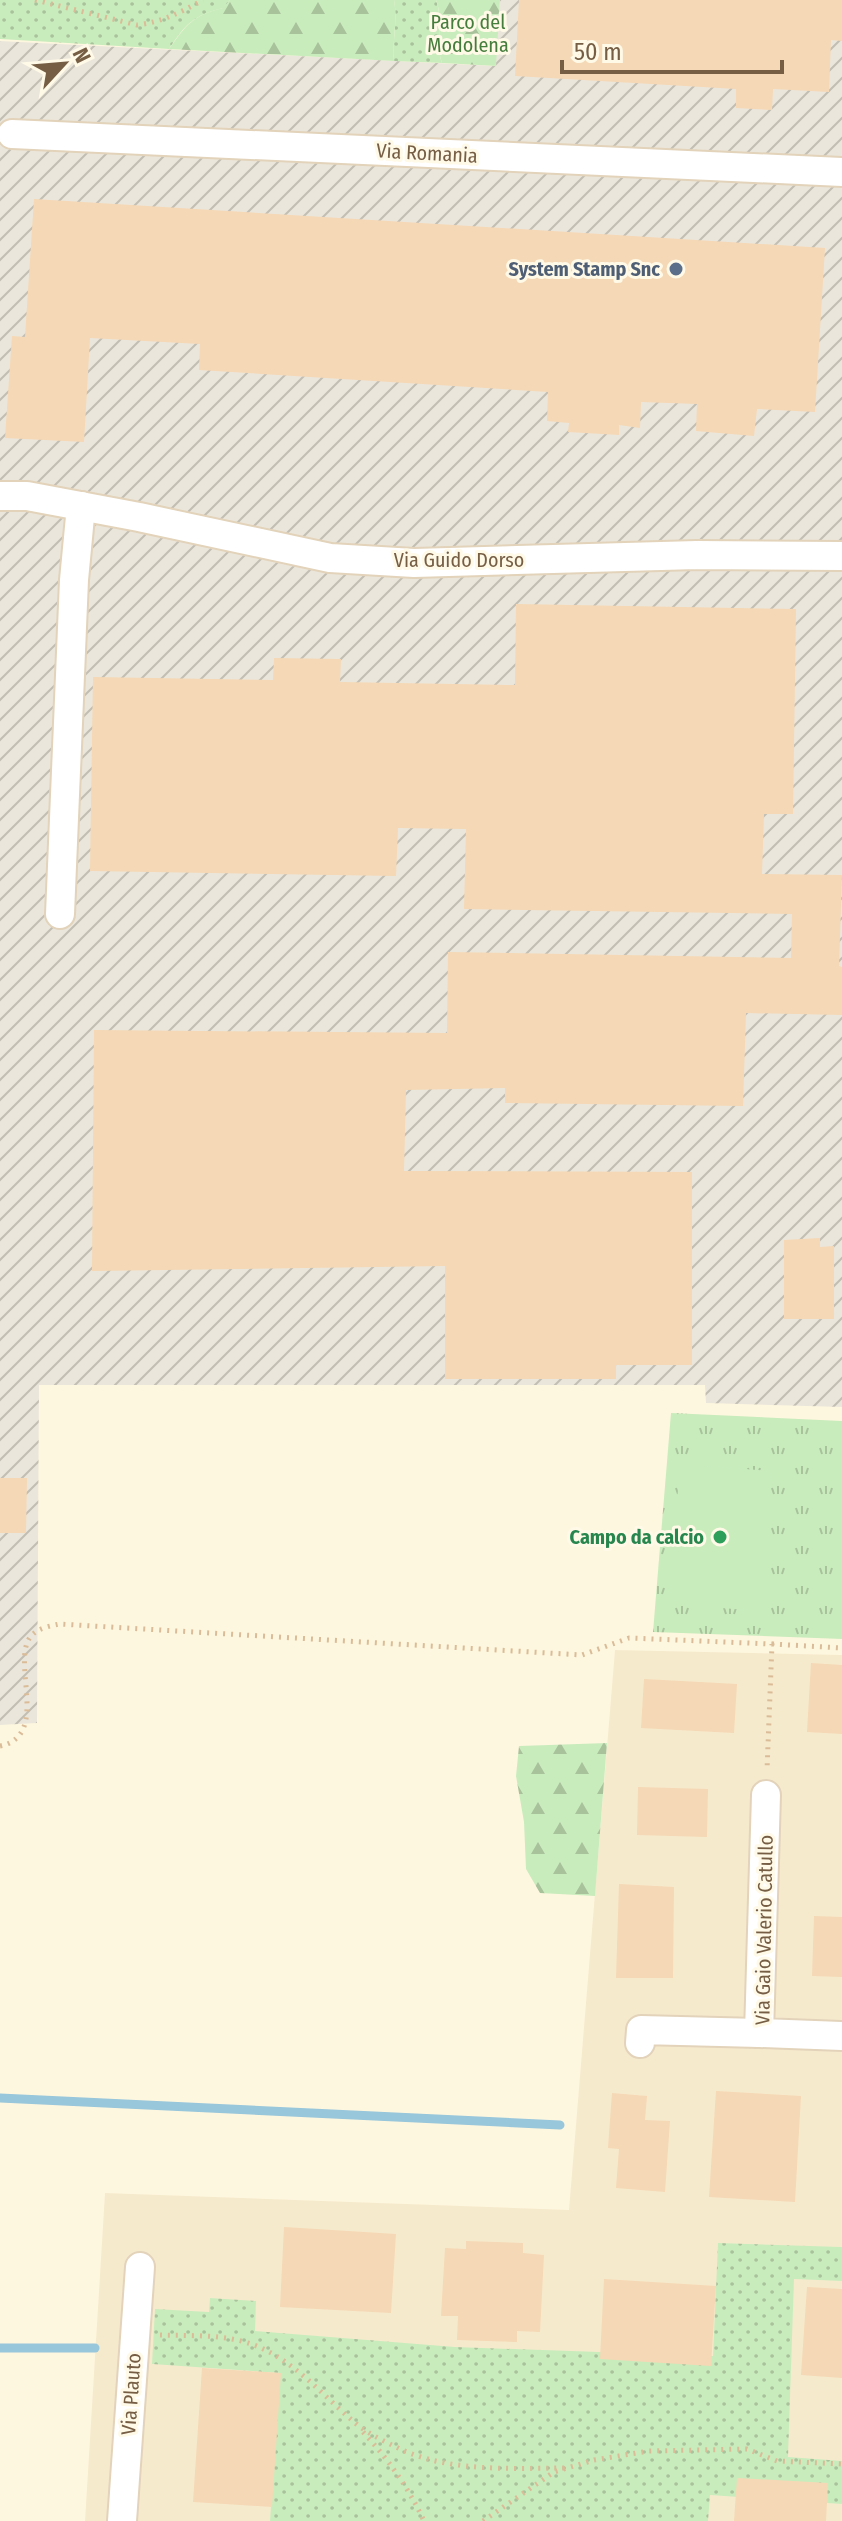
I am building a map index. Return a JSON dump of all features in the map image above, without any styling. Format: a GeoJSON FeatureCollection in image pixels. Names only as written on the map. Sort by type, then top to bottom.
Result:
{"type":"FeatureCollection","features":[{"type":"Feature","properties":{"kind":"street","name":"Via Romania"},"geometry":{"type":"LineString","coordinates":[[12,134],[842,172]]}},
{"type":"Feature","properties":{"kind":"street","name":"Via Guido Dorso"},"geometry":{"type":"LineString","coordinates":[[0,496],[27,496],[81,506],[330,558],[414,563],[697,555],[842,556]]}},
{"type":"Feature","properties":{"kind":"street"},"geometry":{"type":"LineString","coordinates":[[60,914],[74,580],[81,506]]}},
{"type":"Feature","properties":{"kind":"street","name":"Via Gaio Valerio Catullo"},"geometry":{"type":"LineString","coordinates":[[766,1795],[759,2033],[842,2036]]}},
{"type":"Feature","properties":{"kind":"street"},"geometry":{"type":"LineString","coordinates":[[640,2043],[641,2030],[759,2033]]}},
{"type":"Feature","properties":{"kind":"street","name":"Via Plauto"},"geometry":{"type":"LineString","coordinates":[[122,2521],[140,2267]]}},
{"type":"Feature","properties":{"kind":"path"},"geometry":{"type":"LineString","coordinates":[[35,0],[137,25],[171,17],[203,0]]}},
{"type":"Feature","properties":{"kind":"path"},"geometry":{"type":"LineString","coordinates":[[0,1746],[6,1745],[23,1729],[27,1715],[26,1645],[32,1633],[59,1624],[582,1655],[629,1638],[842,1648]]}},
{"type":"Feature","properties":{"kind":"path"},"geometry":{"type":"LineString","coordinates":[[766,1795],[772,1644]]}},
{"type":"Feature","properties":{"kind":"path"},"geometry":{"type":"LineString","coordinates":[[135,2334],[223,2338],[252,2344],[281,2359],[354,2422],[387,2458],[410,2491],[424,2521]]}},
{"type":"Feature","properties":{"kind":"path"},"geometry":{"type":"LineString","coordinates":[[354,2422],[403,2450],[439,2461],[494,2468],[569,2468]]}},
{"type":"Feature","properties":{"kind":"path"},"geometry":{"type":"LineString","coordinates":[[483,2521],[554,2472],[594,2460],[649,2451],[747,2449],[777,2461],[842,2464]]}},
{"type":"Feature","properties":{"kind":"shaded area"},"geometry":{"type":"Polygon","coordinates":[[[500,0],[842,0],[842,1407],[706,1403],[705,1385],[39,1385],[37,1723],[0,1725],[0,41],[495,66],[500,0]]]}},
{"type":"Feature","properties":{"kind":"shaded area"},"geometry":{"type":"Polygon","coordinates":[[[615,1650],[842,1655],[842,2521],[85,2521],[105,2193],[569,2210],[615,1650]]]}},
{"type":"Feature","properties":{"kind":"green space"},"geometry":{"type":"Polygon","coordinates":[[[0,0],[230,0],[224,8],[191,22],[169,49],[0,39],[0,0]]]}},
{"type":"Feature","properties":{"kind":"green space","name":"Parco del Modolena"},"geometry":{"type":"Polygon","coordinates":[[[230,0],[394,0],[394,61],[169,49],[191,22],[223,8],[230,0]]]}},
{"type":"Feature","properties":{"kind":"green space"},"geometry":{"type":"Polygon","coordinates":[[[394,0],[436,0],[442,63],[394,61],[394,0]]]}},
{"type":"Feature","properties":{"kind":"green space","name":"Parco del Modolena"},"geometry":{"type":"Polygon","coordinates":[[[436,0],[500,0],[496,66],[442,63],[436,0]]]}},
{"type":"Feature","properties":{"kind":"green space"},"geometry":{"type":"Polygon","coordinates":[[[671,1413],[842,1421],[842,1639],[653,1632],[671,1413]]]}},
{"type":"Feature","properties":{"kind":"green space","name":"Campo da calcio"},"geometry":{"type":"Polygon","coordinates":[[[680,1464],[771,1471],[760,1611],[669,1604],[680,1464]]]}},
{"type":"Feature","properties":{"kind":"green space"},"geometry":{"type":"Polygon","coordinates":[[[607,1743],[595,1896],[540,1893],[526,1869],[524,1822],[516,1776],[519,1746],[607,1743]]]}},
{"type":"Feature","properties":{"kind":"green space"},"geometry":{"type":"Polygon","coordinates":[[[718,2243],[842,2247],[842,2281],[794,2279],[788,2457],[842,2461],[842,2504],[710,2495],[708,2521],[270,2521],[280,2373],[152,2364],[155,2309],[209,2312],[210,2298],[256,2301],[255,2331],[455,2347],[713,2356],[718,2243]]]}},
{"type":"Feature","properties":{"kind":"building"},"geometry":{"type":"Polygon","coordinates":[[[519,0],[842,0],[842,41],[831,40],[829,92],[773,89],[772,110],[736,108],[736,89],[515,76],[519,0]]]}},
{"type":"Feature","properties":{"kind":"building"},"geometry":{"type":"Polygon","coordinates":[[[34,199],[825,248],[815,412],[757,409],[754,436],[696,431],[697,404],[641,402],[640,428],[619,425],[619,435],[568,432],[569,423],[547,421],[548,392],[199,370],[200,344],[90,338],[84,442],[5,438],[12,336],[25,337],[34,199]]]}},
{"type":"Feature","properties":{"kind":"building"},"geometry":{"type":"Polygon","coordinates":[[[516,604],[796,609],[793,814],[764,814],[762,874],[842,875],[839,966],[842,967],[842,1015],[746,1013],[743,1106],[505,1103],[505,1088],[406,1090],[404,1171],[692,1172],[692,1365],[616,1365],[616,1379],[445,1379],[445,1266],[92,1271],[94,1030],[447,1033],[448,952],[791,958],[792,914],[464,909],[466,829],[398,828],[396,876],[90,871],[93,677],[273,680],[274,658],[341,659],[340,682],[515,685],[516,604]]]}},
{"type":"Feature","properties":{"kind":"building"},"geometry":{"type":"Polygon","coordinates":[[[820,1238],[820,1247],[834,1246],[834,1319],[784,1319],[784,1240],[820,1238]]]}},
{"type":"Feature","properties":{"kind":"building"},"geometry":{"type":"Polygon","coordinates":[[[0,1478],[27,1478],[26,1533],[0,1533],[0,1478]]]}},
{"type":"Feature","properties":{"kind":"building"},"geometry":{"type":"Polygon","coordinates":[[[811,1663],[842,1665],[842,1734],[807,1732],[811,1663]]]}},
{"type":"Feature","properties":{"kind":"building"},"geometry":{"type":"Polygon","coordinates":[[[644,1679],[737,1684],[734,1733],[641,1728],[644,1679]]]}},
{"type":"Feature","properties":{"kind":"building"},"geometry":{"type":"Polygon","coordinates":[[[638,1787],[708,1789],[707,1837],[637,1835],[638,1787]]]}},
{"type":"Feature","properties":{"kind":"building"},"geometry":{"type":"Polygon","coordinates":[[[619,1884],[674,1887],[673,1978],[616,1978],[619,1884]]]}},
{"type":"Feature","properties":{"kind":"building"},"geometry":{"type":"Polygon","coordinates":[[[814,1916],[842,1917],[842,1977],[812,1976],[814,1916]]]}},
{"type":"Feature","properties":{"kind":"building"},"geometry":{"type":"Polygon","coordinates":[[[716,2091],[801,2096],[795,2202],[709,2197],[716,2091]]]}},
{"type":"Feature","properties":{"kind":"building"},"geometry":{"type":"Polygon","coordinates":[[[612,2093],[647,2096],[645,2120],[670,2121],[665,2192],[616,2188],[619,2149],[608,2148],[612,2093]]]}},
{"type":"Feature","properties":{"kind":"building"},"geometry":{"type":"Polygon","coordinates":[[[284,2227],[396,2234],[391,2313],[280,2307],[284,2227]]]}},
{"type":"Feature","properties":{"kind":"building"},"geometry":{"type":"Polygon","coordinates":[[[466,2241],[523,2243],[523,2253],[544,2255],[540,2332],[517,2331],[517,2342],[457,2340],[458,2316],[441,2316],[445,2248],[466,2249],[466,2241]]]}},
{"type":"Feature","properties":{"kind":"building"},"geometry":{"type":"Polygon","coordinates":[[[604,2279],[716,2286],[711,2366],[600,2359],[604,2279]]]}},
{"type":"Feature","properties":{"kind":"building"},"geometry":{"type":"Polygon","coordinates":[[[807,2287],[842,2289],[842,2378],[801,2375],[807,2287]]]}},
{"type":"Feature","properties":{"kind":"building"},"geometry":{"type":"Polygon","coordinates":[[[202,2368],[281,2373],[272,2507],[193,2502],[202,2368]]]}},
{"type":"Feature","properties":{"kind":"building"},"geometry":{"type":"Polygon","coordinates":[[[737,2478],[828,2483],[826,2521],[734,2521],[737,2478]]]}},
{"type":"Feature","properties":{"kind":"waterway"},"geometry":{"type":"LineString","coordinates":[[0,2098],[560,2125]]}},
{"type":"Feature","properties":{"kind":"waterway"},"geometry":{"type":"LineString","coordinates":[[0,2348],[95,2348]]}},
{"type":"Feature","properties":{"kind":"place","name":"System Stamp Snc"},"geometry":{"type":"Point","coordinates":[676,269]}},
{"type":"Feature","properties":{"kind":"place","name":"Campo da calcio"},"geometry":{"type":"Point","coordinates":[720,1537]}}]}
